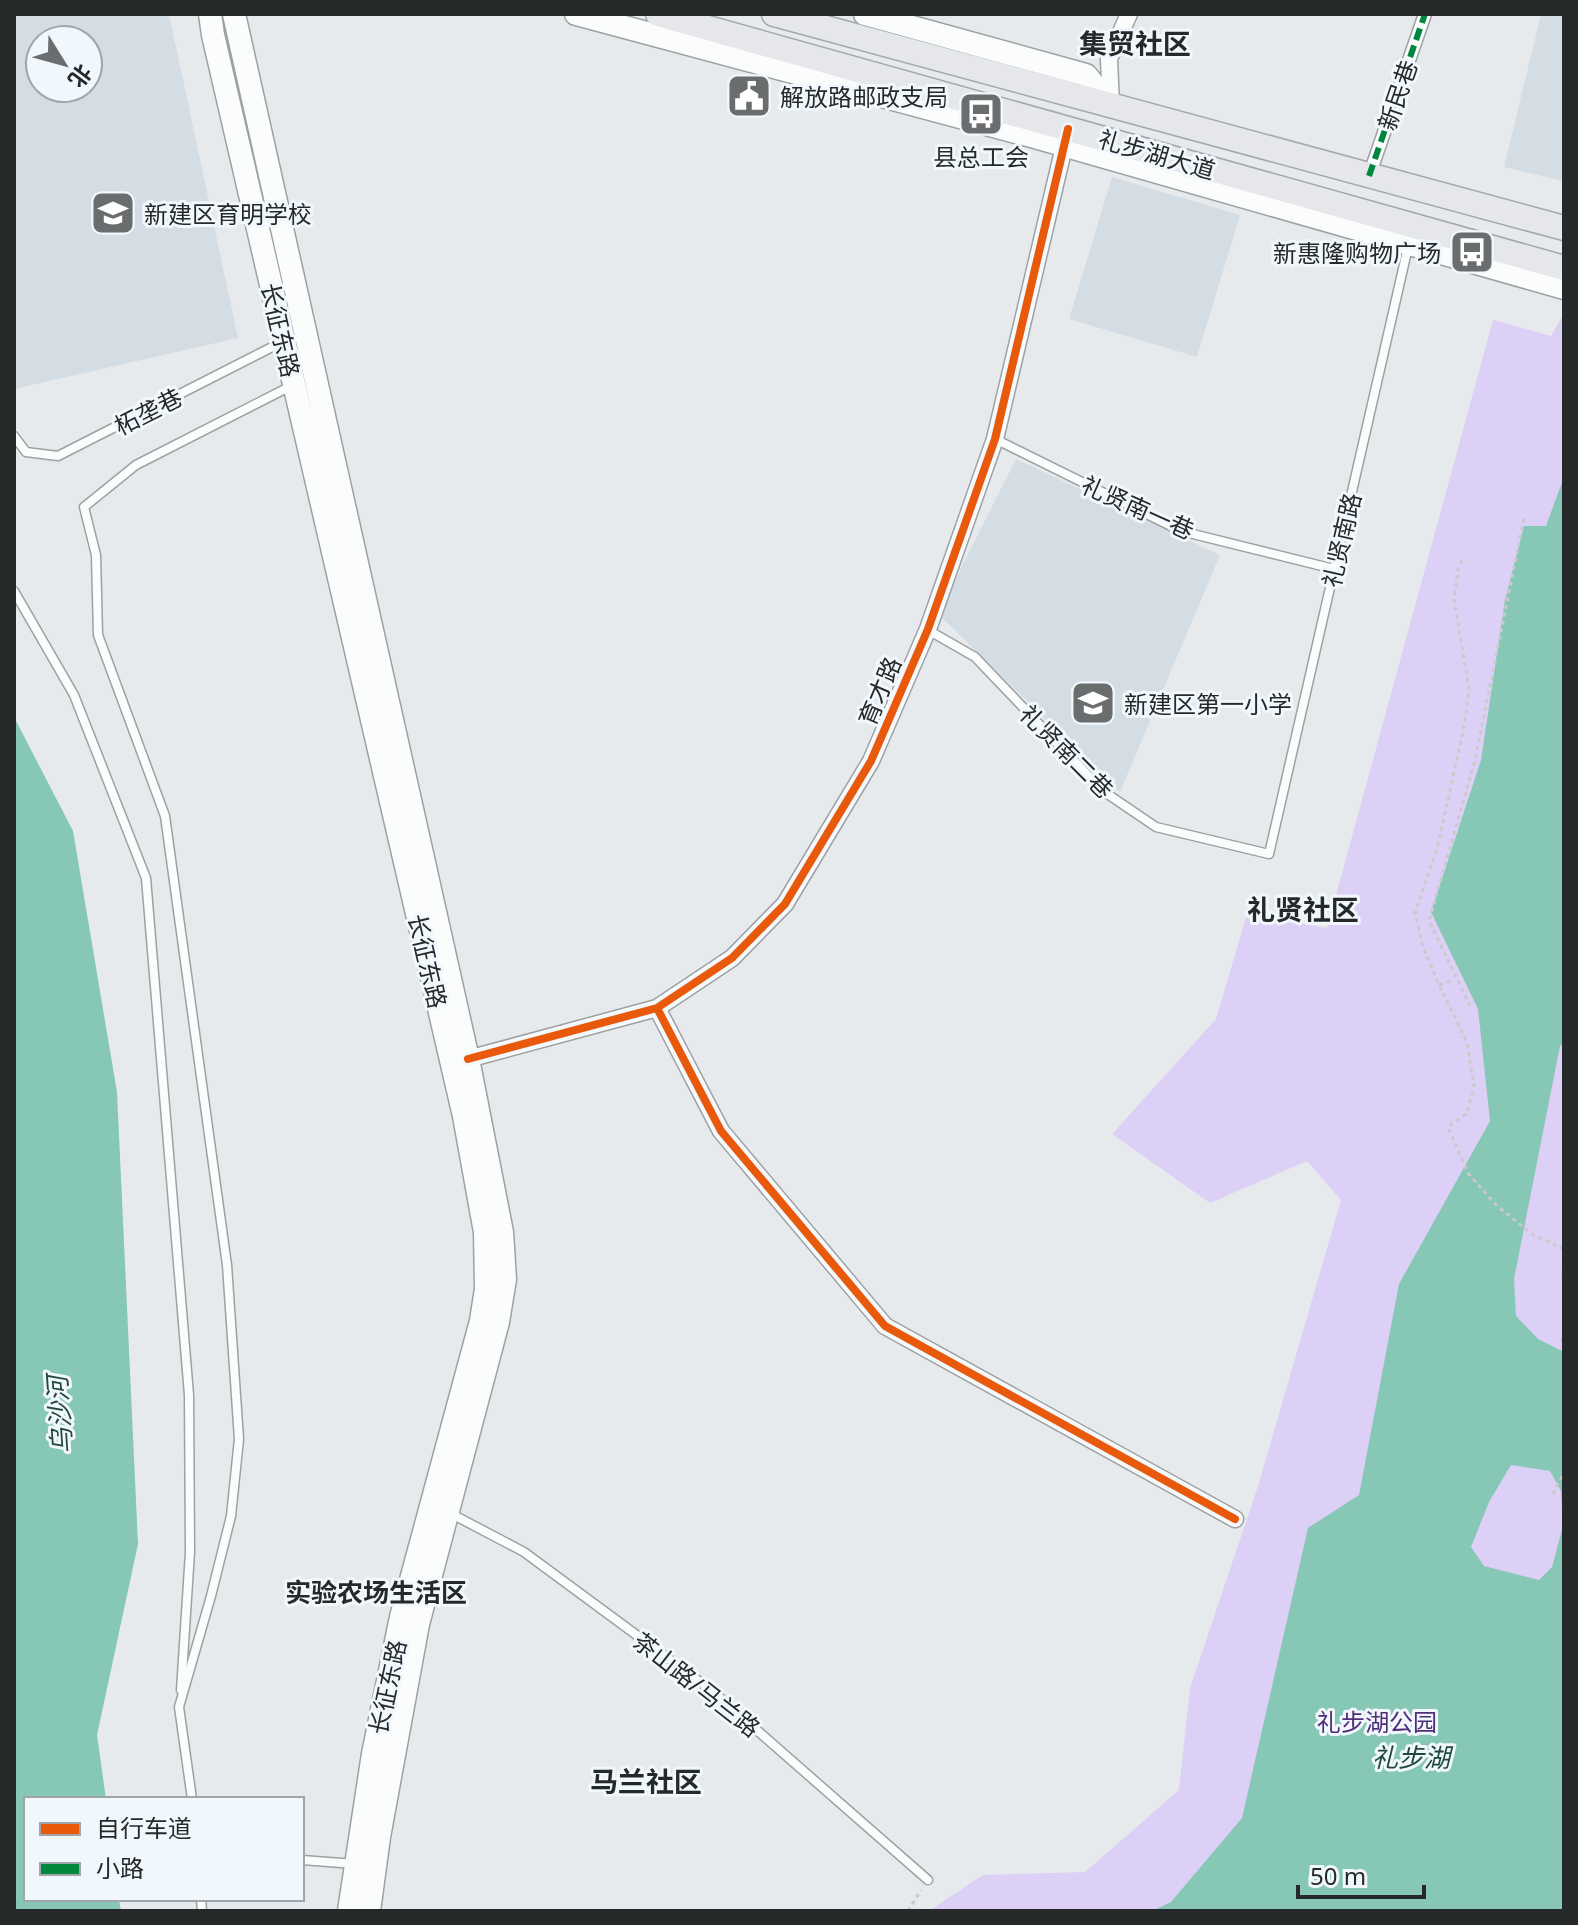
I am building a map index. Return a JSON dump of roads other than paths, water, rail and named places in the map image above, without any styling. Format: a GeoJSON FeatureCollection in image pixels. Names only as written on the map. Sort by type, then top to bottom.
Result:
{"type":"FeatureCollection","features":[{"type":"Feature","properties":{"kind":"main road","name":"长征东路"},"geometry":{"type":"LineString","coordinates":[[210,14],[464,1116],[485,1232],[486,1289],[481,1321],[401,1617],[373,1754],[349,1911]]}},
{"type":"Feature","properties":{"kind":"main road","name":"长征东路"},"geometry":{"type":"LineString","coordinates":[[234,14],[468,1059],[502,1232],[505,1279],[498,1322],[418,1624],[379,1837],[369,1911]]}},
{"type":"Feature","properties":{"kind":"main road"},"geometry":{"type":"LineString","coordinates":[[576,14],[1066,137]]}},
{"type":"Feature","properties":{"kind":"main road","name":"礼步湖大道"},"geometry":{"type":"LineString","coordinates":[[658,14],[1066,137],[1411,235],[1564,268]]}},
{"type":"Feature","properties":{"kind":"main road","name":"礼步湖大道"},"geometry":{"type":"LineString","coordinates":[[774,14],[1564,228]]}},
{"type":"Feature","properties":{"kind":"main road"},"geometry":{"type":"LineString","coordinates":[[865,14],[1086,75],[1111,106]]}},
{"type":"Feature","properties":{"kind":"main road"},"geometry":{"type":"LineString","coordinates":[[1411,235],[1564,288]]}},
{"type":"Feature","properties":{"kind":"street"},"geometry":{"type":"LineString","coordinates":[[1111,106],[1109,59],[1129,14]]}},
{"type":"Feature","properties":{"kind":"street","name":"新民巷"},"geometry":{"type":"LineString","coordinates":[[1369,176],[1425,14]]}},
{"type":"Feature","properties":{"kind":"street","name":"育才路"},"geometry":{"type":"LineString","coordinates":[[468,1059],[657,1008],[732,958],[785,904],[871,761],[928,629],[995,439],[1066,137]]}},
{"type":"Feature","properties":{"kind":"street"},"geometry":{"type":"LineString","coordinates":[[657,1008],[721,1131],[885,1326],[1235,1519]]}},
{"type":"Feature","properties":{"kind":"lane","name":"礼贤南路"},"geometry":{"type":"LineString","coordinates":[[1269,854],[1411,235]]}},
{"type":"Feature","properties":{"kind":"lane","name":"柘垄巷"},"geometry":{"type":"LineString","coordinates":[[14,436],[26,452],[58,456],[284,341]]}},
{"type":"Feature","properties":{"kind":"lane"},"geometry":{"type":"LineString","coordinates":[[179,1707],[231,1516],[239,1439],[227,1265],[165,816],[98,635],[96,555],[84,507],[136,465],[294,384]]}},
{"type":"Feature","properties":{"kind":"lane","name":"礼贤南一巷"},"geometry":{"type":"LineString","coordinates":[[995,439],[1181,531],[1334,569]]}},
{"type":"Feature","properties":{"kind":"lane"},"geometry":{"type":"LineString","coordinates":[[14,591],[74,695],[146,878],[189,1395],[190,1552],[179,1707],[192,1797]]}},
{"type":"Feature","properties":{"kind":"lane","name":"礼贤南二巷"},"geometry":{"type":"LineString","coordinates":[[928,629],[975,657],[1103,791],[1156,827],[1269,854]]}},
{"type":"Feature","properties":{"kind":"lane","name":"茶山路/马兰路"},"geometry":{"type":"LineString","coordinates":[[448,1512],[524,1552],[711,1690],[928,1880]]}},
{"type":"Feature","properties":{"kind":"lane"},"geometry":{"type":"LineString","coordinates":[[304,1860],[356,1864]]}},
{"type":"Feature","properties":{"kind":"water","name":"礼步湖"},"geometry":{"type":"Polygon","coordinates":[[[1564,477],[1564,1042],[1560,1046],[1514,1279],[1516,1316],[1538,1339],[1564,1352],[1564,1911],[1152,1911],[1171,1902],[1242,1818],[1308,1528],[1359,1495],[1399,1284],[1490,1121],[1478,1009],[1431,912],[1481,760],[1505,600],[1524,526],[1546,526],[1564,477]],[[1511,1465],[1489,1502],[1471,1547],[1484,1566],[1539,1580],[1552,1567],[1563,1526],[1561,1491],[1550,1471],[1511,1465]]]}},
{"type":"Feature","properties":{"kind":"water","name":"乌沙河"},"geometry":{"type":"Polygon","coordinates":[[[14,717],[73,831],[117,1092],[138,1544],[97,1735],[106,1797],[24,1797],[24,1901],[119,1901],[121,1911],[14,1911],[14,717]]]}},
{"type":"Feature","properties":{"kind":"place","name":"解放路邮政支局"},"geometry":{"type":"Point","coordinates":[749,96]}},
{"type":"Feature","properties":{"kind":"place","name":"县总工会"},"geometry":{"type":"Point","coordinates":[981,114]}},
{"type":"Feature","properties":{"kind":"place","name":"新建区育明学校"},"geometry":{"type":"Point","coordinates":[113,213]}},
{"type":"Feature","properties":{"kind":"place","name":"新惠隆购物广场"},"geometry":{"type":"Point","coordinates":[1472,252]}},
{"type":"Feature","properties":{"kind":"place","name":"新建区第一小学"},"geometry":{"type":"Point","coordinates":[1093,703]}},
{"type":"Feature","properties":{"kind":"district","name":"集贸社区"},"geometry":{"type":"Point","coordinates":[1135,43]}},
{"type":"Feature","properties":{"kind":"district","name":"礼贤社区"},"geometry":{"type":"Point","coordinates":[1303,909]}},
{"type":"Feature","properties":{"kind":"district","name":"实验农场生活区"},"geometry":{"type":"Point","coordinates":[376,1592]}},
{"type":"Feature","properties":{"kind":"district","name":"马兰社区"},"geometry":{"type":"Point","coordinates":[646,1781]}},
{"type":"Feature","properties":{"kind":"park label","name":"礼步湖公园"},"geometry":{"type":"Point","coordinates":[1377,1721]}}]}
